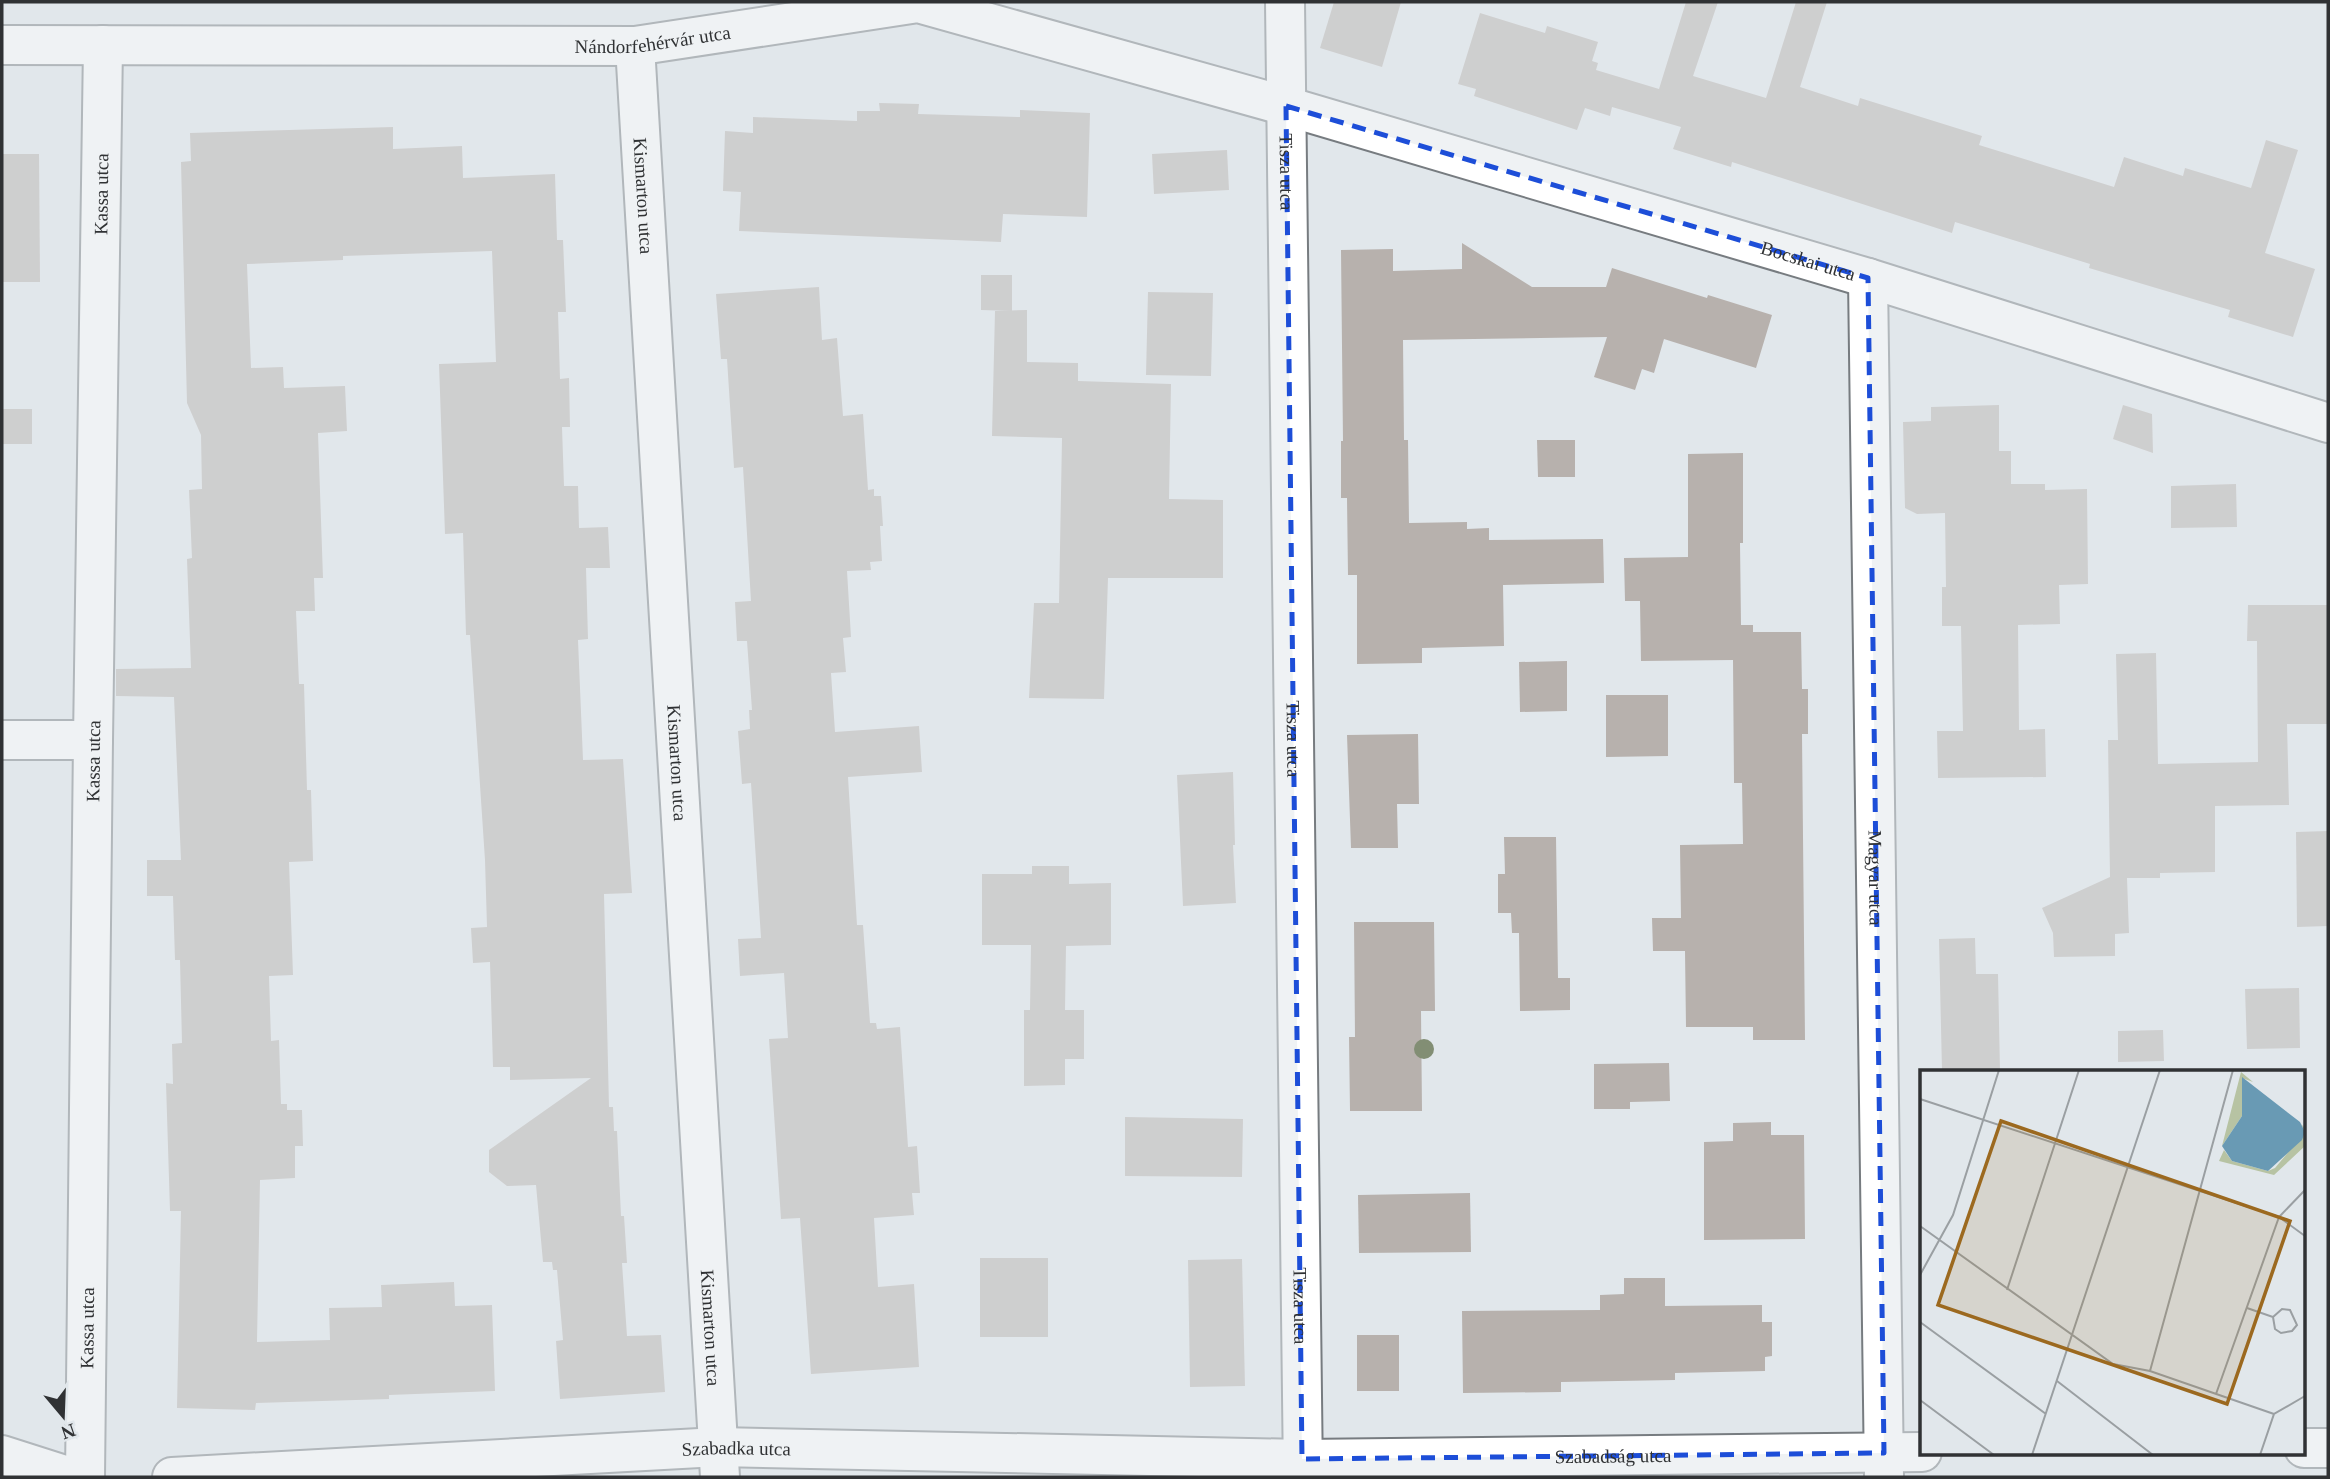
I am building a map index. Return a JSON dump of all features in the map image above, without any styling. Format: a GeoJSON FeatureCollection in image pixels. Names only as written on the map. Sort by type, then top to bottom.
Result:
{"type":"FeatureCollection","features":[{"type":"Feature","properties":{"kind":"street","name":"Tisza utca"},"geometry":{"type":"LineString","coordinates":[[1284,2],[1303,1468]]}},
{"type":"Feature","properties":{"kind":"street","name":"Nándorfehérvár utca"},"geometry":{"type":"LineString","coordinates":[[2,45],[635,46],[918,3],[1286,106]]}},
{"type":"Feature","properties":{"kind":"street","name":"Kassa utca"},"geometry":{"type":"LineString","coordinates":[[85,1477],[103,45]]}},
{"type":"Feature","properties":{"kind":"street","name":"Kismarton utca"},"geometry":{"type":"LineString","coordinates":[[635,46],[719,1462]]}},
{"type":"Feature","properties":{"kind":"street","name":"Bocskai utca"},"geometry":{"type":"LineString","coordinates":[[1286,106],[1868,278],[2328,423]]}},
{"type":"Feature","properties":{"kind":"street","name":"Magyar utca"},"geometry":{"type":"LineString","coordinates":[[1868,278],[1884,1465]]}},
{"type":"Feature","properties":{"kind":"street"},"geometry":{"type":"LineString","coordinates":[[2,740],[93,740]]}},
{"type":"Feature","properties":{"kind":"street"},"geometry":{"type":"LineString","coordinates":[[2306,1448],[2328,1448]]}},
{"type":"Feature","properties":{"kind":"street","name":"Szabadság utca"},"geometry":{"type":"LineString","coordinates":[[1303,1468],[1884,1465],[1920,1453]]}},
{"type":"Feature","properties":{"kind":"street"},"geometry":{"type":"LineString","coordinates":[[2,1455],[71,1477]]}},
{"type":"Feature","properties":{"kind":"street","name":"Szabadka utca"},"geometry":{"type":"LineString","coordinates":[[172,1477],[719,1462],[1303,1468]]}},
{"type":"Feature","properties":{"kind":"highlighted area"},"geometry":{"type":"Polygon","coordinates":[[[1286,106],[1868,278],[1884,1453],[1302,1459],[1286,106]]]}},
{"type":"Feature","properties":{"kind":"building"},"geometry":{"type":"Polygon","coordinates":[[[1334,2],[1401,2],[1382,67],[1320,48],[1334,2]]]}},
{"type":"Feature","properties":{"kind":"building"},"geometry":{"type":"Polygon","coordinates":[[[1686,2],[1718,2],[1693,76],[1766,98],[1796,2],[1827,2],[1800,87],[1858,106],[1860,98],[1982,136],[1979,145],[2114,187],[2124,157],[2183,176],[2185,168],[2251,188],[2266,140],[2298,150],[2265,253],[2315,269],[2293,337],[2228,317],[2230,310],[2089,268],[2090,264],[1955,222],[1952,233],[1732,162],[1731,167],[1673,149],[1681,127],[1612,107],[1610,116],[1585,108],[1577,130],[1474,96],[1476,89],[1458,84],[1480,13],[1545,33],[1547,26],[1598,42],[1592,61],[1598,63],[1596,70],[1659,89],[1686,2]]]}},
{"type":"Feature","properties":{"kind":"building"},"geometry":{"type":"Polygon","coordinates":[[[879,103],[919,104],[918,114],[1020,117],[1020,110],[1090,113],[1087,217],[1003,214],[1001,242],[739,231],[741,192],[723,191],[725,131],[753,133],[753,117],[857,121],[857,111],[880,111],[879,103]]]}},
{"type":"Feature","properties":{"kind":"building"},"geometry":{"type":"Polygon","coordinates":[[[393,127],[393,149],[462,146],[463,178],[555,174],[557,240],[563,240],[566,312],[558,312],[560,379],[569,378],[570,427],[562,427],[564,486],[578,486],[579,528],[608,527],[610,568],[586,568],[588,639],[578,640],[583,760],[623,759],[632,893],[604,894],[609,1107],[613,1107],[614,1131],[617,1131],[621,1216],[624,1216],[627,1263],[622,1263],[627,1336],[661,1335],[665,1392],[560,1399],[556,1341],[563,1340],[557,1270],[553,1270],[552,1262],[543,1262],[536,1185],[507,1186],[489,1172],[489,1150],[591,1078],[510,1080],[510,1067],[493,1067],[490,962],[473,963],[471,928],[487,927],[485,860],[470,635],[466,635],[463,533],[445,534],[439,364],[496,362],[492,251],[343,256],[343,260],[247,264],[251,368],[283,367],[284,388],[345,386],[347,431],[318,433],[323,578],[314,578],[315,611],[296,611],[299,684],[304,684],[307,790],[311,790],[313,861],[289,862],[293,975],[269,976],[271,1041],[279,1040],[281,1104],[287,1104],[287,1110],[302,1110],[303,1146],[295,1146],[295,1178],[260,1180],[257,1342],[330,1340],[329,1308],[382,1307],[381,1285],[454,1282],[455,1306],[492,1305],[495,1391],[389,1395],[389,1399],[256,1403],[255,1410],[177,1408],[181,1211],[170,1211],[166,1083],[173,1084],[172,1044],[182,1043],[180,960],[175,960],[173,896],[147,896],[147,860],[181,860],[174,697],[116,696],[116,669],[191,668],[187,559],[192,558],[189,490],[202,489],[201,435],[187,403],[181,162],[191,161],[190,133],[393,127]]]}},
{"type":"Feature","properties":{"kind":"building"},"geometry":{"type":"Polygon","coordinates":[[[1227,150],[1229,190],[1154,194],[1152,154],[1227,150]]]}},
{"type":"Feature","properties":{"kind":"building"},"geometry":{"type":"Polygon","coordinates":[[[2,154],[39,154],[40,282],[2,282],[2,154]]]}},
{"type":"Feature","properties":{"kind":"building"},"geometry":{"type":"Polygon","coordinates":[[[1462,243],[1532,287],[1606,287],[1612,268],[1772,315],[1756,368],[1664,339],[1654,373],[1642,369],[1635,390],[1594,377],[1607,337],[1403,340],[1404,440],[1408,440],[1409,523],[1467,522],[1467,529],[1489,528],[1489,540],[1603,539],[1604,583],[1503,585],[1504,646],[1422,648],[1422,663],[1357,664],[1357,575],[1348,575],[1347,498],[1341,498],[1341,250],[1393,249],[1393,271],[1462,269],[1462,243]]]}},
{"type":"Feature","properties":{"kind":"building"},"geometry":{"type":"Polygon","coordinates":[[[981,275],[1012,275],[1012,311],[981,310],[981,275]]]}},
{"type":"Feature","properties":{"kind":"building"},"geometry":{"type":"Polygon","coordinates":[[[819,287],[822,340],[837,338],[843,416],[863,414],[868,490],[874,489],[874,496],[881,496],[883,526],[880,526],[882,561],[870,562],[871,570],[847,571],[851,637],[843,638],[846,672],[831,673],[835,732],[919,726],[922,772],[848,777],[857,925],[863,925],[870,1023],[876,1023],[877,1029],[900,1027],[908,1147],[917,1146],[920,1193],[912,1193],[914,1215],[874,1218],[878,1287],[914,1284],[919,1367],[811,1374],[800,1218],[781,1219],[769,1039],[788,1038],[784,973],[740,976],[738,939],[761,938],[751,783],[742,784],[738,731],[750,729],[749,710],[752,710],[747,641],[737,641],[735,602],[751,601],[743,467],[734,468],[727,359],[721,359],[716,294],[819,287]]]}},
{"type":"Feature","properties":{"kind":"building"},"geometry":{"type":"Polygon","coordinates":[[[1148,292],[1213,293],[1211,376],[1146,375],[1148,292]]]}},
{"type":"Feature","properties":{"kind":"building"},"geometry":{"type":"Polygon","coordinates":[[[1027,310],[1027,362],[1078,363],[1078,381],[1171,384],[1169,499],[1223,500],[1223,578],[1108,578],[1104,699],[1029,698],[1034,603],[1059,603],[1062,438],[992,436],[995,311],[1027,310]]]}},
{"type":"Feature","properties":{"kind":"building"},"geometry":{"type":"Polygon","coordinates":[[[1999,405],[1999,451],[2011,451],[2011,484],[2045,484],[2045,490],[2087,489],[2088,584],[2059,585],[2060,624],[2018,625],[2019,730],[2045,729],[2046,777],[1938,778],[1937,731],[1963,731],[1961,626],[1942,626],[1942,587],[1946,587],[1945,513],[1917,514],[1905,508],[1903,422],[1931,421],[1931,407],[1999,405]]]}},
{"type":"Feature","properties":{"kind":"building"},"geometry":{"type":"Polygon","coordinates":[[[2123,405],[2152,414],[2153,453],[2113,439],[2123,405]]]}},
{"type":"Feature","properties":{"kind":"building"},"geometry":{"type":"Polygon","coordinates":[[[2,409],[32,409],[32,444],[2,444],[2,409]]]}},
{"type":"Feature","properties":{"kind":"building"},"geometry":{"type":"Polygon","coordinates":[[[1537,440],[1575,440],[1575,477],[1538,477],[1537,440]]]}},
{"type":"Feature","properties":{"kind":"building"},"geometry":{"type":"Polygon","coordinates":[[[1743,453],[1741,625],[1753,625],[1753,632],[1801,632],[1802,689],[1808,689],[1808,734],[1802,734],[1805,1040],[1753,1040],[1753,1027],[1686,1027],[1685,951],[1653,951],[1652,918],[1681,918],[1680,845],[1743,844],[1742,783],[1734,783],[1733,660],[1641,661],[1640,601],[1625,601],[1624,558],[1688,557],[1688,454],[1743,453]]]}},
{"type":"Feature","properties":{"kind":"building"},"geometry":{"type":"Polygon","coordinates":[[[2236,484],[2237,527],[2171,528],[2171,486],[2236,484]]]}},
{"type":"Feature","properties":{"kind":"building"},"geometry":{"type":"Polygon","coordinates":[[[2248,605],[2328,605],[2328,724],[2287,724],[2289,805],[2215,806],[2215,872],[2160,873],[2160,878],[2127,878],[2129,933],[2115,934],[2115,956],[2054,957],[2053,933],[2042,908],[2110,877],[2108,740],[2118,740],[2116,654],[2156,653],[2158,764],[2258,762],[2257,641],[2247,641],[2248,605]]]}},
{"type":"Feature","properties":{"kind":"building"},"geometry":{"type":"Polygon","coordinates":[[[1567,661],[1567,711],[1520,712],[1519,662],[1567,661]]]}},
{"type":"Feature","properties":{"kind":"building"},"geometry":{"type":"Polygon","coordinates":[[[1606,695],[1668,695],[1668,756],[1606,757],[1606,695]]]}},
{"type":"Feature","properties":{"kind":"building"},"geometry":{"type":"Polygon","coordinates":[[[1418,734],[1419,804],[1397,804],[1398,848],[1351,848],[1347,735],[1418,734]]]}},
{"type":"Feature","properties":{"kind":"building"},"geometry":{"type":"Polygon","coordinates":[[[1233,772],[1236,903],[1183,906],[1177,775],[1233,772]]]}},
{"type":"Feature","properties":{"kind":"building"},"geometry":{"type":"Polygon","coordinates":[[[2328,831],[2328,926],[2297,927],[2296,832],[2328,831]]]}},
{"type":"Feature","properties":{"kind":"building"},"geometry":{"type":"Polygon","coordinates":[[[1504,837],[1556,837],[1558,978],[1570,978],[1570,1010],[1520,1011],[1519,933],[1512,933],[1511,913],[1498,913],[1498,874],[1505,874],[1504,837]]]}},
{"type":"Feature","properties":{"kind":"building"},"geometry":{"type":"Polygon","coordinates":[[[1032,866],[1069,866],[1069,884],[1111,883],[1111,945],[1066,946],[1065,1010],[1084,1010],[1084,1059],[1065,1059],[1065,1085],[1024,1086],[1024,1010],[1030,1010],[1031,945],[982,945],[982,874],[1032,874],[1032,866]]]}},
{"type":"Feature","properties":{"kind":"building"},"geometry":{"type":"Polygon","coordinates":[[[1354,922],[1434,922],[1435,1011],[1421,1011],[1422,1111],[1350,1111],[1349,1037],[1355,1037],[1354,922]]]}},
{"type":"Feature","properties":{"kind":"building"},"geometry":{"type":"Polygon","coordinates":[[[1975,938],[1976,974],[1998,974],[2000,1070],[1942,1070],[1939,939],[1975,938]]]}},
{"type":"Feature","properties":{"kind":"building"},"geometry":{"type":"Polygon","coordinates":[[[2299,988],[2300,1048],[2247,1049],[2245,989],[2299,988]]]}},
{"type":"Feature","properties":{"kind":"building"},"geometry":{"type":"Polygon","coordinates":[[[2163,1030],[2164,1061],[2118,1062],[2118,1031],[2163,1030]]]}},
{"type":"Feature","properties":{"kind":"building"},"geometry":{"type":"Polygon","coordinates":[[[1669,1063],[1670,1101],[1630,1102],[1630,1109],[1594,1109],[1594,1064],[1669,1063]]]}},
{"type":"Feature","properties":{"kind":"building"},"geometry":{"type":"Polygon","coordinates":[[[1125,1117],[1243,1119],[1242,1177],[1125,1176],[1125,1117]]]}},
{"type":"Feature","properties":{"kind":"building"},"geometry":{"type":"Polygon","coordinates":[[[1771,1122],[1771,1135],[1804,1135],[1805,1239],[1704,1240],[1704,1142],[1733,1141],[1733,1123],[1771,1122]]]}},
{"type":"Feature","properties":{"kind":"building"},"geometry":{"type":"Polygon","coordinates":[[[1470,1193],[1471,1252],[1359,1253],[1358,1195],[1470,1193]]]}},
{"type":"Feature","properties":{"kind":"building"},"geometry":{"type":"Polygon","coordinates":[[[980,1258],[1048,1258],[1048,1337],[980,1337],[980,1258]]]}},
{"type":"Feature","properties":{"kind":"building"},"geometry":{"type":"Polygon","coordinates":[[[1242,1259],[1245,1386],[1190,1387],[1188,1260],[1242,1259]]]}},
{"type":"Feature","properties":{"kind":"building"},"geometry":{"type":"Polygon","coordinates":[[[1624,1278],[1665,1278],[1665,1306],[1762,1305],[1762,1322],[1772,1322],[1772,1356],[1765,1357],[1765,1371],[1675,1373],[1675,1380],[1561,1382],[1561,1392],[1463,1393],[1462,1311],[1600,1310],[1600,1295],[1624,1294],[1624,1278]]]}},
{"type":"Feature","properties":{"kind":"building"},"geometry":{"type":"Polygon","coordinates":[[[1357,1335],[1399,1335],[1399,1391],[1357,1391],[1357,1335]]]}}]}
